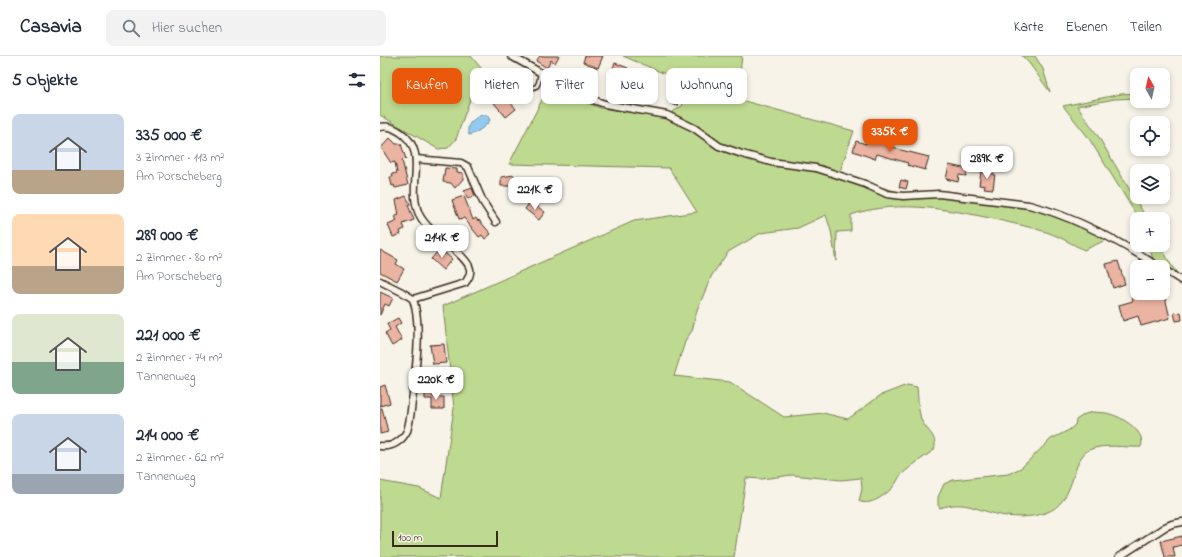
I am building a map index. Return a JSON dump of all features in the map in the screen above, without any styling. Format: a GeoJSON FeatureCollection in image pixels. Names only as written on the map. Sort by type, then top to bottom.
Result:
{"type":"FeatureCollection","features":[{"type":"Feature","properties":{"kind":"street"},"geometry":{"type":"LineString","coordinates":[[511,56],[573,91],[594,100],[621,107],[667,115],[694,128],[709,140],[727,149],[771,162],[816,168],[865,184],[887,194],[903,196],[939,194],[1038,207],[1074,220],[1104,234],[1148,260]]}},
{"type":"Feature","properties":{"kind":"street"},"geometry":{"type":"LineString","coordinates":[[380,127],[390,126],[408,139],[414,148],[416,159],[414,193],[416,206],[422,220],[431,231],[465,260],[470,270],[470,275],[465,283],[413,298],[380,281]]}},
{"type":"Feature","properties":{"kind":"street"},"geometry":{"type":"LineString","coordinates":[[416,159],[461,163],[466,165],[487,210],[496,222]]}},
{"type":"Feature","properties":{"kind":"street"},"geometry":{"type":"LineString","coordinates":[[1170,273],[1182,281]]}},
{"type":"Feature","properties":{"kind":"street"},"geometry":{"type":"LineString","coordinates":[[380,446],[386,447],[397,443],[405,435],[409,426],[418,329],[417,311],[413,298]]}},
{"type":"Feature","properties":{"kind":"street"},"geometry":{"type":"LineString","coordinates":[[1119,557],[1164,527],[1182,522]]}},
{"type":"Feature","properties":{"kind":"lane"},"geometry":{"type":"LineString","coordinates":[[533,88],[537,86],[540,73]]}},
{"type":"Feature","properties":{"kind":"green space"},"geometry":{"type":"Polygon","coordinates":[[[380,56],[471,56],[481,68],[470,68],[470,99],[456,139],[448,148],[438,149],[380,115],[380,56]]]}},
{"type":"Feature","properties":{"kind":"green space"},"geometry":{"type":"Polygon","coordinates":[[[623,56],[742,56],[741,68],[666,68],[666,74],[658,71],[658,68],[651,68],[623,56]]]}},
{"type":"Feature","properties":{"kind":"green space"},"geometry":{"type":"Polygon","coordinates":[[[1022,56],[1035,56],[1043,69],[1050,92],[1029,63],[1022,56]]]}},
{"type":"Feature","properties":{"kind":"green space"},"geometry":{"type":"Polygon","coordinates":[[[1130,93],[1130,98],[1115,99],[1077,106],[1098,136],[1130,190],[1130,204],[1138,204],[1143,212],[1135,212],[1088,137],[1063,106],[1130,93]]]}},
{"type":"Feature","properties":{"kind":"green space"},"geometry":{"type":"Polygon","coordinates":[[[541,102],[541,104],[590,104],[600,108],[665,117],[682,106],[682,104],[747,104],[747,102],[854,131],[840,171],[842,176],[916,197],[936,197],[1032,208],[1069,221],[1108,239],[1084,250],[1064,239],[1030,227],[949,210],[889,207],[851,215],[851,231],[837,232],[836,261],[831,231],[826,215],[798,228],[761,233],[728,252],[712,275],[697,310],[692,331],[686,339],[674,376],[730,382],[784,417],[823,413],[848,419],[881,395],[907,385],[917,387],[921,419],[935,441],[934,450],[901,475],[890,490],[882,497],[868,502],[859,501],[862,489],[861,478],[841,480],[792,475],[762,479],[746,478],[734,557],[380,557],[380,481],[419,488],[441,498],[454,408],[443,306],[634,221],[697,212],[669,168],[509,164],[541,102]]]}},
{"type":"Feature","properties":{"kind":"green space"},"geometry":{"type":"Polygon","coordinates":[[[1151,252],[1164,252],[1168,260],[1153,260],[1151,252]]]}},
{"type":"Feature","properties":{"kind":"green space"},"geometry":{"type":"Polygon","coordinates":[[[1170,263],[1171,265],[1180,277],[1170,271],[1170,263]]]}},
{"type":"Feature","properties":{"kind":"green space"},"geometry":{"type":"Polygon","coordinates":[[[1094,412],[1108,413],[1127,422],[1137,431],[1140,436],[1142,441],[1141,447],[1108,446],[1089,450],[1083,455],[1079,462],[1063,500],[1055,508],[1039,515],[1014,517],[996,514],[969,506],[956,505],[940,508],[938,505],[938,497],[944,484],[953,480],[1008,474],[1021,468],[1051,439],[1069,430],[1075,425],[1076,420],[1085,414],[1094,412]]]}},
{"type":"Feature","properties":{"kind":"water"},"geometry":{"type":"Polygon","coordinates":[[[481,115],[487,115],[490,120],[481,129],[469,135],[468,128],[470,123],[481,115]]]}},
{"type":"Feature","properties":{"kind":"building"},"geometry":{"type":"Polygon","coordinates":[[[540,56],[559,56],[555,63],[551,60],[547,68],[536,61],[540,56]]]}},
{"type":"Feature","properties":{"kind":"building"},"geometry":{"type":"Polygon","coordinates":[[[585,56],[603,56],[598,68],[583,62],[585,56]]]}},
{"type":"Feature","properties":{"kind":"building"},"geometry":{"type":"Polygon","coordinates":[[[615,63],[628,68],[613,68],[615,63]]]}},
{"type":"Feature","properties":{"kind":"building"},"geometry":{"type":"Polygon","coordinates":[[[495,104],[512,104],[516,109],[506,117],[495,104]]]}},
{"type":"Feature","properties":{"kind":"building"},"geometry":{"type":"Polygon","coordinates":[[[868,137],[901,150],[929,157],[925,170],[907,165],[908,163],[877,154],[875,159],[853,151],[856,141],[866,144],[868,137]]]}},
{"type":"Feature","properties":{"kind":"building"},"geometry":{"type":"Polygon","coordinates":[[[390,138],[396,144],[401,144],[406,159],[402,160],[408,185],[395,188],[394,185],[392,186],[390,177],[393,177],[392,174],[397,173],[395,162],[391,163],[381,148],[390,138]]]}},
{"type":"Feature","properties":{"kind":"building"},"geometry":{"type":"Polygon","coordinates":[[[949,165],[968,169],[966,176],[959,175],[958,182],[946,179],[949,165]]]}},
{"type":"Feature","properties":{"kind":"building"},"geometry":{"type":"Polygon","coordinates":[[[445,168],[457,169],[457,172],[463,173],[463,179],[455,188],[451,183],[443,182],[445,168]]]}},
{"type":"Feature","properties":{"kind":"building"},"geometry":{"type":"Polygon","coordinates":[[[981,172],[995,174],[993,189],[984,188],[985,186],[979,185],[981,172]]]}},
{"type":"Feature","properties":{"kind":"building"},"geometry":{"type":"Polygon","coordinates":[[[514,175],[520,191],[513,194],[510,186],[501,186],[501,177],[514,175]]]}},
{"type":"Feature","properties":{"kind":"building"},"geometry":{"type":"Polygon","coordinates":[[[901,180],[908,182],[906,189],[899,187],[901,180]]]}},
{"type":"Feature","properties":{"kind":"building"},"geometry":{"type":"Polygon","coordinates":[[[472,188],[475,196],[468,199],[464,191],[472,188]]]}},
{"type":"Feature","properties":{"kind":"building"},"geometry":{"type":"Polygon","coordinates":[[[406,196],[410,204],[408,205],[414,220],[403,224],[405,229],[400,231],[401,234],[393,237],[388,225],[397,221],[395,216],[399,215],[396,200],[406,196]]]}},
{"type":"Feature","properties":{"kind":"building"},"geometry":{"type":"Polygon","coordinates":[[[464,196],[473,220],[476,218],[478,221],[479,220],[491,234],[485,239],[482,235],[479,237],[464,218],[459,219],[452,200],[464,196]]]}},
{"type":"Feature","properties":{"kind":"building"},"geometry":{"type":"Polygon","coordinates":[[[530,202],[545,212],[539,220],[525,209],[530,202]]]}},
{"type":"Feature","properties":{"kind":"building"},"geometry":{"type":"Polygon","coordinates":[[[440,249],[452,259],[443,270],[431,259],[440,249]]]}},
{"type":"Feature","properties":{"kind":"building"},"geometry":{"type":"Polygon","coordinates":[[[380,250],[398,260],[396,264],[404,269],[397,281],[380,272],[380,250]]]}},
{"type":"Feature","properties":{"kind":"building"},"geometry":{"type":"Polygon","coordinates":[[[1118,261],[1125,284],[1113,288],[1106,264],[1118,261]]]}},
{"type":"Feature","properties":{"kind":"building"},"geometry":{"type":"Polygon","coordinates":[[[380,292],[393,298],[389,306],[385,304],[380,315],[380,292]]]}},
{"type":"Feature","properties":{"kind":"building"},"geometry":{"type":"Polygon","coordinates":[[[1166,300],[1170,318],[1141,326],[1138,316],[1123,321],[1119,305],[1133,301],[1166,300]]]}},
{"type":"Feature","properties":{"kind":"building"},"geometry":{"type":"Polygon","coordinates":[[[1181,312],[1182,320],[1176,321],[1174,313],[1181,312]]]}},
{"type":"Feature","properties":{"kind":"building"},"geometry":{"type":"Polygon","coordinates":[[[398,318],[401,323],[395,327],[402,340],[392,346],[385,333],[390,330],[387,324],[398,318]]]}},
{"type":"Feature","properties":{"kind":"building"},"geometry":{"type":"Polygon","coordinates":[[[444,344],[446,363],[433,364],[430,345],[444,344]]]}},
{"type":"Feature","properties":{"kind":"building"},"geometry":{"type":"Polygon","coordinates":[[[385,385],[390,403],[380,406],[380,387],[385,385]]]}},
{"type":"Feature","properties":{"kind":"building"},"geometry":{"type":"Polygon","coordinates":[[[425,392],[433,392],[433,397],[444,397],[444,409],[432,409],[432,399],[425,399],[425,392]]]}},
{"type":"Feature","properties":{"kind":"building"},"geometry":{"type":"Polygon","coordinates":[[[380,408],[382,408],[388,432],[380,434],[380,408]]]}},
{"type":"Feature","properties":{"kind":"building"},"geometry":{"type":"Polygon","coordinates":[[[1182,536],[1182,545],[1173,547],[1175,557],[1165,557],[1161,541],[1182,536]]]}}]}
